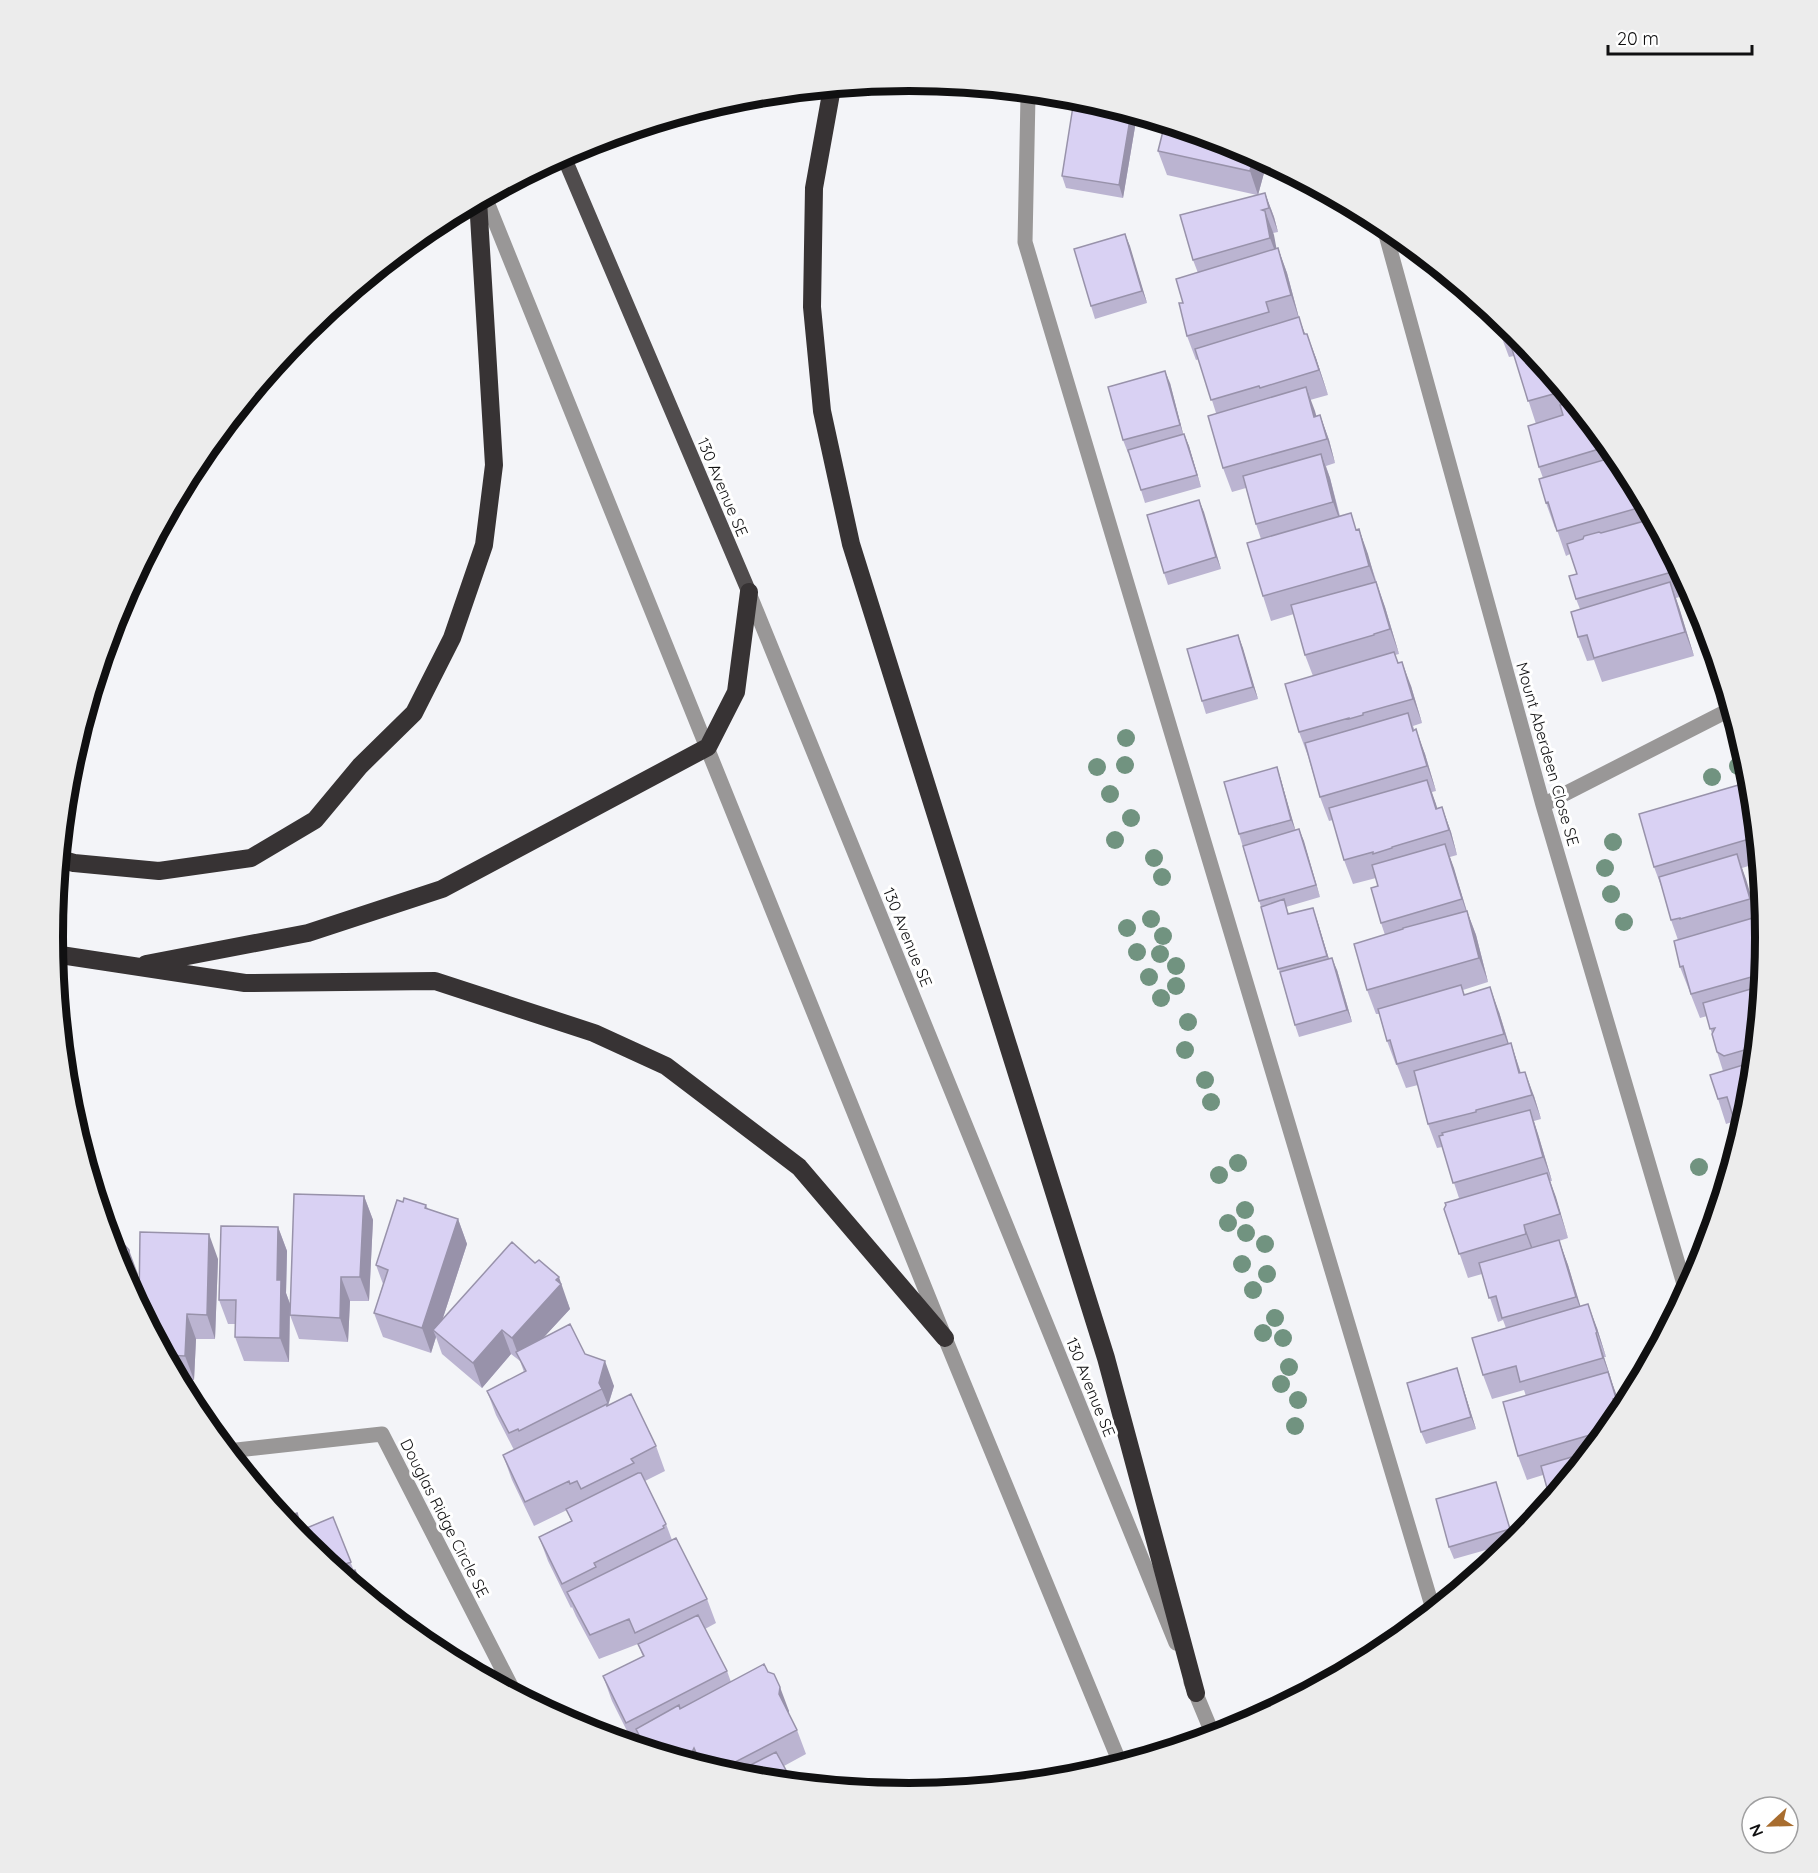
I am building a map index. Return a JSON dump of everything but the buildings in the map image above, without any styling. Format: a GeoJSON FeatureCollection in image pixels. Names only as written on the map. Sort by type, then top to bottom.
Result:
{"type":"FeatureCollection","features":[{"type":"Feature","properties":{"kind":"highway"},"geometry":{"type":"LineString","coordinates":[[831,95],[814,188],[812,307],[822,411],[851,544],[1106,1358],[1196,1693]]}},
{"type":"Feature","properties":{"kind":"highway"},"geometry":{"type":"LineString","coordinates":[[67,861],[159,871],[250,858],[315,820],[360,766],[414,712],[452,638],[484,545],[494,465],[479,209]]}},
{"type":"Feature","properties":{"kind":"highway"},"geometry":{"type":"LineString","coordinates":[[132,967],[308,933],[442,890],[708,747],[736,692],[748,592]]}},
{"type":"Feature","properties":{"kind":"highway"},"geometry":{"type":"LineString","coordinates":[[64,956],[245,983],[435,981],[594,1034],[666,1066],[799,1167],[945,1338]]}},
{"type":"Feature","properties":{"kind":"main road","name":"130 Avenue SE"},"geometry":{"type":"LineString","coordinates":[[567,163],[748,592]]}},
{"type":"Feature","properties":{"kind":"street"},"geometry":{"type":"LineString","coordinates":[[1028,99],[1025,242],[1431,1602]]}},
{"type":"Feature","properties":{"kind":"street"},"geometry":{"type":"LineString","coordinates":[[488,203],[945,1338],[1117,1756]]}},
{"type":"Feature","properties":{"kind":"street","name":"Mount Aberdeen Close SE"},"geometry":{"type":"LineString","coordinates":[[1387,239],[1543,805],[1682,1279]]}},
{"type":"Feature","properties":{"kind":"street","name":"130 Avenue SE"},"geometry":{"type":"LineString","coordinates":[[748,592],[1210,1727]]}},
{"type":"Feature","properties":{"kind":"street"},"geometry":{"type":"LineString","coordinates":[[1543,805],[1724,712]]}},
{"type":"Feature","properties":{"kind":"street","name":"Douglas Ridge Circle SE"},"geometry":{"type":"LineString","coordinates":[[237,1450],[382,1434],[508,1681]]}}]}
